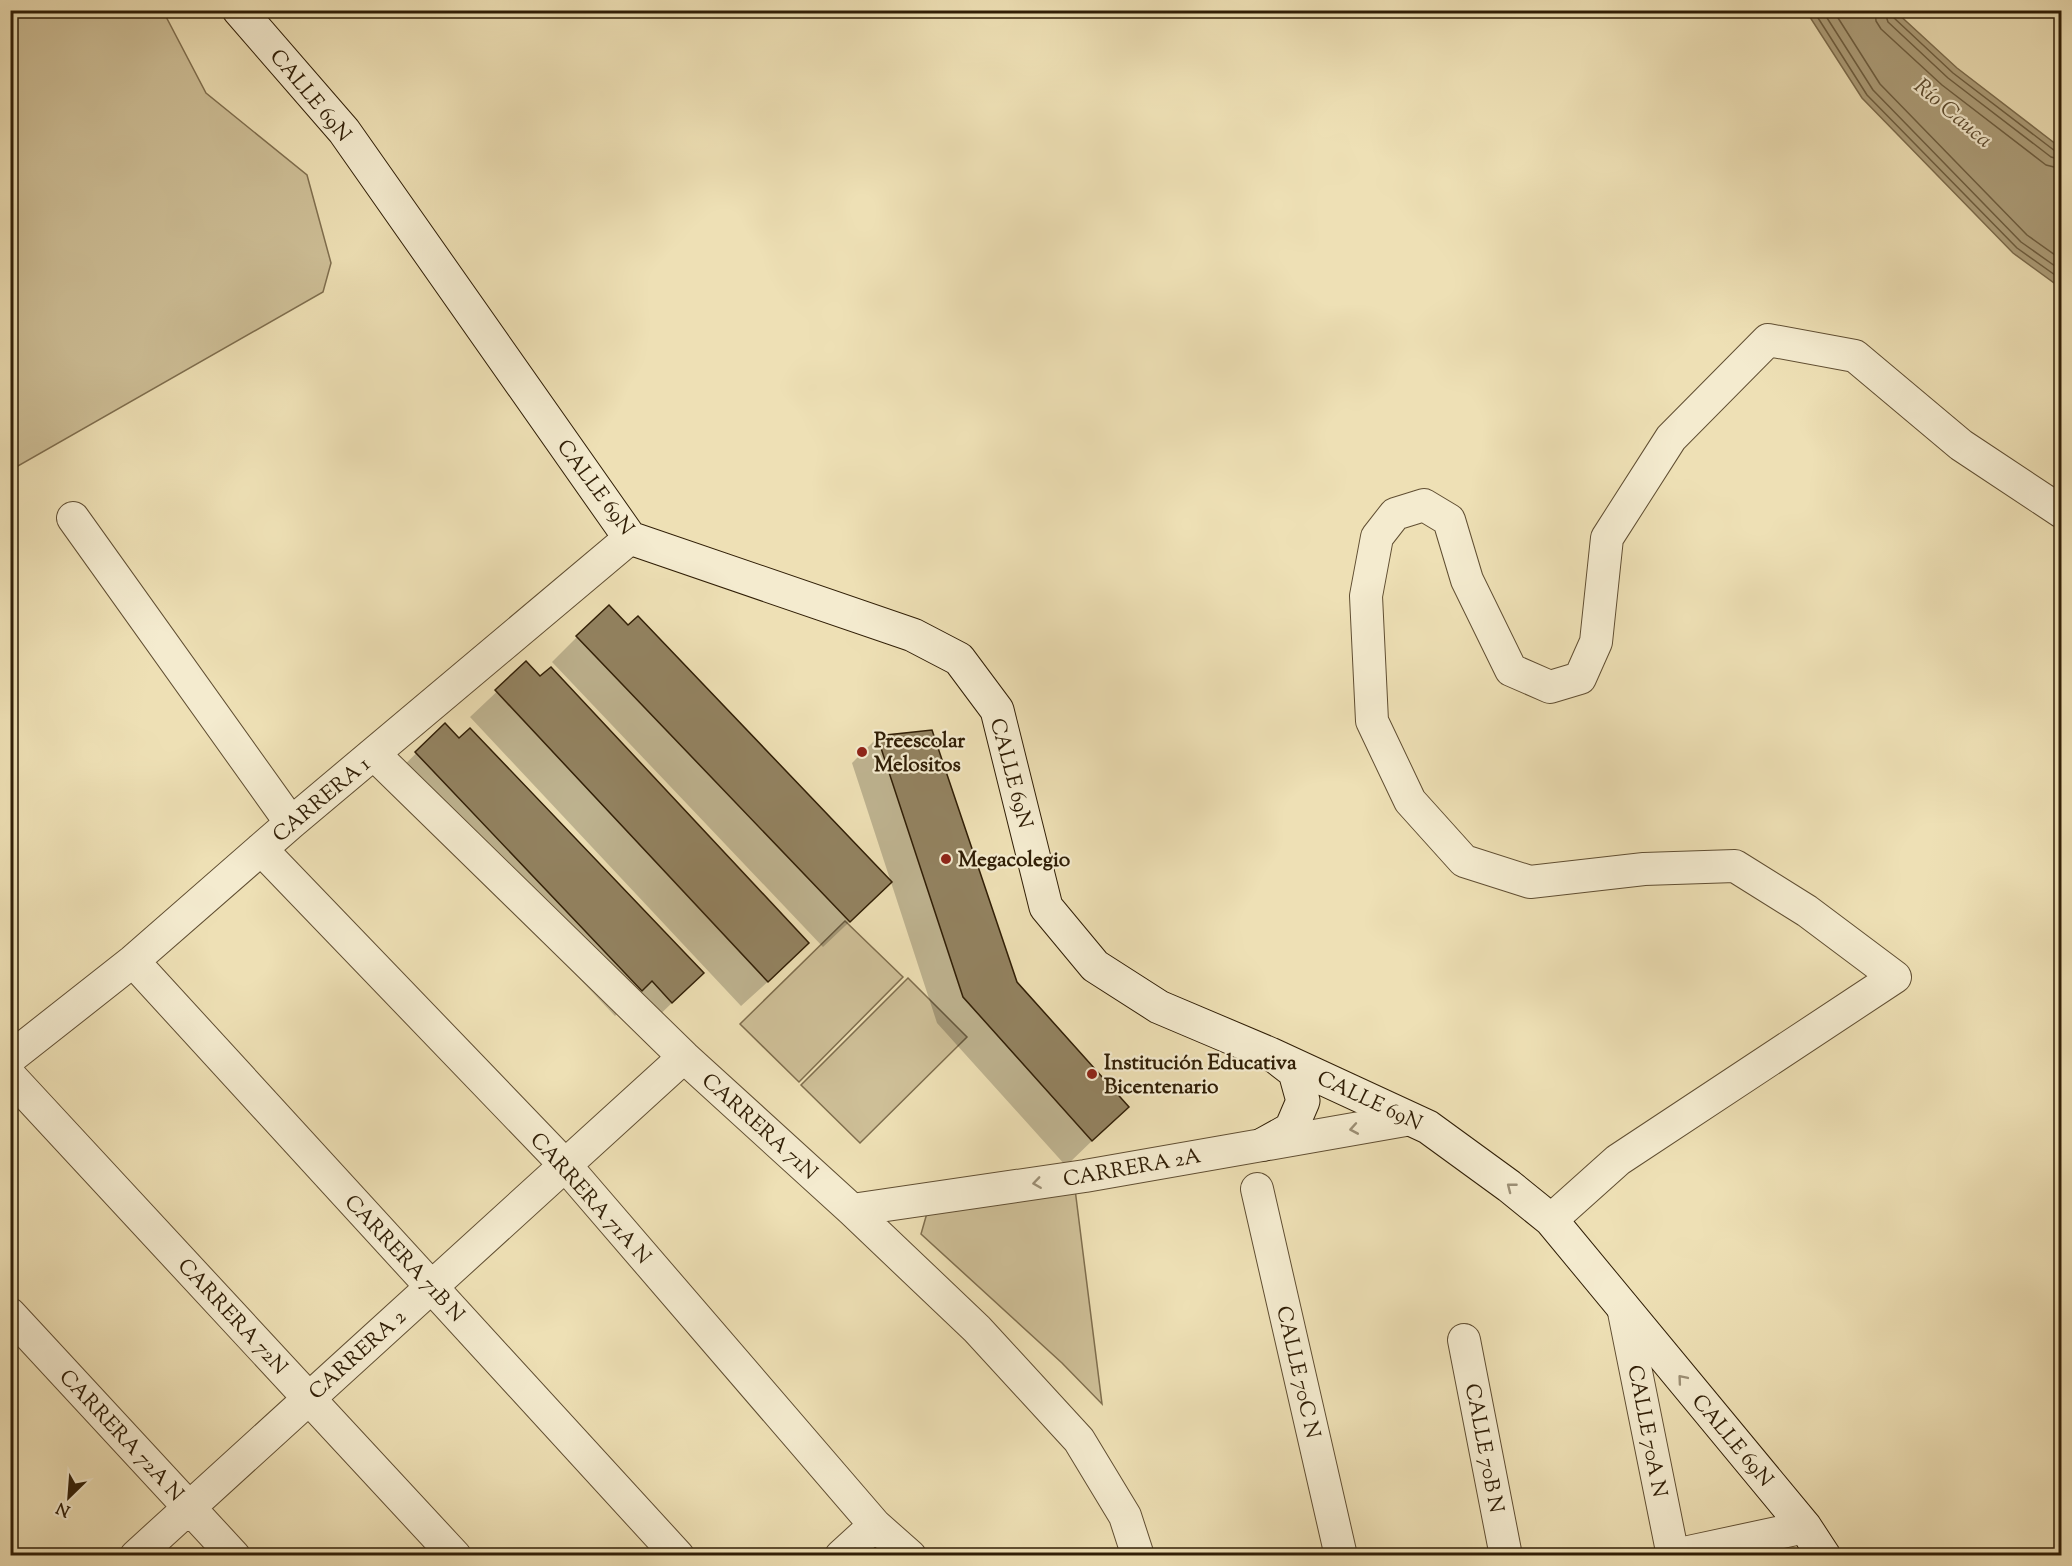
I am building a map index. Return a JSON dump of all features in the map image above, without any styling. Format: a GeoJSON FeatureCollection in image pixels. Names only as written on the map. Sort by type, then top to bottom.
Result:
{"type":"FeatureCollection","features":[{"type":"Feature","properties":{"kind":"street","name":"CALLE 69N"},"geometry":{"type":"LineString","coordinates":[[239,10],[344,131],[630,538],[913,635],[959,659],[997,710],[1046,907],[1095,966],[1160,1007],[1270,1054],[1428,1127],[1551,1220],[1805,1527],[1824,1556]]}},
{"type":"Feature","properties":{"kind":"street"},"geometry":{"type":"LineString","coordinates":[[1551,1220],[1618,1160],[1895,977],[1807,911],[1735,866],[1644,869],[1530,882],[1464,861],[1410,801],[1372,722],[1366,596],[1377,537],[1395,514],[1424,505],[1449,520],[1467,580],[1511,670],[1550,687],[1580,678],[1596,642],[1607,538],[1671,438],[1768,340],[1855,356],[1961,445],[2061,512]]}},
{"type":"Feature","properties":{"kind":"street"},"geometry":{"type":"LineString","coordinates":[[73,519],[291,823]]}},
{"type":"Feature","properties":{"kind":"street","name":"CARRERA 1"},"geometry":{"type":"LineString","coordinates":[[10,1058],[133,961],[291,823],[630,538]]}},
{"type":"Feature","properties":{"kind":"street","name":"CARRERA 71N"},"geometry":{"type":"LineString","coordinates":[[374,754],[684,1057],[852,1210],[977,1329],[1079,1440],[1125,1516],[1138,1556]]}},
{"type":"Feature","properties":{"kind":"street","name":"CARRERA 71A N"},"geometry":{"type":"LineString","coordinates":[[261,849],[565,1165],[874,1525],[910,1556]]}},
{"type":"Feature","properties":{"kind":"street","name":"CARRERA 71B N"},"geometry":{"type":"LineString","coordinates":[[133,961],[678,1556]]}},
{"type":"Feature","properties":{"kind":"street"},"geometry":{"type":"LineString","coordinates":[[1264,1144],[1291,1129],[1304,1101],[1295,1072],[1270,1054]]}},
{"type":"Feature","properties":{"kind":"street","name":"CARRERA 2"},"geometry":{"type":"LineString","coordinates":[[136,1556],[684,1057]]}},
{"type":"Feature","properties":{"kind":"street","name":"CARRERA 72N"},"geometry":{"type":"LineString","coordinates":[[10,1076],[455,1556]]}},
{"type":"Feature","properties":{"kind":"street","name":"CARRERA 2A"},"geometry":{"type":"LineString","coordinates":[[852,1210],[1085,1176],[1411,1119]]}},
{"type":"Feature","properties":{"kind":"street","name":"CALLE 70C N"},"geometry":{"type":"LineString","coordinates":[[1257,1190],[1341,1556]]}},
{"type":"Feature","properties":{"kind":"street","name":"CALLE 70A N"},"geometry":{"type":"LineString","coordinates":[[1623,1306],[1672,1555]]}},
{"type":"Feature","properties":{"kind":"street","name":"CARRERA 72A N"},"geometry":{"type":"LineString","coordinates":[[10,1314],[234,1556]]}},
{"type":"Feature","properties":{"kind":"street","name":"CALLE 70B N"},"geometry":{"type":"LineString","coordinates":[[1464,1340],[1506,1556]]}},
{"type":"Feature","properties":{"kind":"street"},"geometry":{"type":"LineString","coordinates":[[841,1556],[874,1525]]}},
{"type":"Feature","properties":{"kind":"street"},"geometry":{"type":"LineString","coordinates":[[1672,1555],[1805,1527]]}},
{"type":"Feature","properties":{"kind":"shaded area"},"geometry":{"type":"Polygon","coordinates":[[[11,10],[163,11],[206,93],[307,175],[331,263],[323,292],[11,470],[11,10]]]}},
{"type":"Feature","properties":{"kind":"shaded area"},"geometry":{"type":"Polygon","coordinates":[[[845,921],[903,977],[799,1082],[740,1024],[845,921]]]}},
{"type":"Feature","properties":{"kind":"shaded area"},"geometry":{"type":"Polygon","coordinates":[[[908,978],[967,1037],[860,1143],[801,1085],[908,978]]]}},
{"type":"Feature","properties":{"kind":"shaded area"},"geometry":{"type":"Polygon","coordinates":[[[1075,1189],[1102,1404],[1062,1363],[921,1234],[927,1213],[1075,1189]]]}},
{"type":"Feature","properties":{"kind":"water","name":"Río Cauca"},"geometry":{"type":"Polygon","coordinates":[[[1806,11],[1895,11],[1957,68],[2061,148],[2061,288],[2013,253],[1862,98],[1806,11]]]}},
{"type":"Feature","properties":{"kind":"building"},"geometry":{"type":"Polygon","coordinates":[[[609,605],[628,625],[638,616],[892,882],[850,922],[576,636],[609,605]]]}},
{"type":"Feature","properties":{"kind":"building"},"geometry":{"type":"Polygon","coordinates":[[[526,661],[540,676],[551,667],[809,943],[768,982],[495,690],[526,661]]]}},
{"type":"Feature","properties":{"kind":"building"},"geometry":{"type":"Polygon","coordinates":[[[445,723],[459,738],[470,728],[704,973],[672,1003],[652,981],[642,991],[415,752],[445,723]]]}},
{"type":"Feature","properties":{"kind":"building","name":"Megacolegio"},"geometry":{"type":"Polygon","coordinates":[[[932,730],[1017,982],[1129,1107],[1092,1141],[963,997],[877,736],[932,730]]]}},
{"type":"Feature","properties":{"kind":"place","name":"Preescolar Melositos"},"geometry":{"type":"Point","coordinates":[862,752]}},
{"type":"Feature","properties":{"kind":"place","name":"Megacolegio"},"geometry":{"type":"Point","coordinates":[946,859]}},
{"type":"Feature","properties":{"kind":"place","name":"Institución Educativa Bicentenario"},"geometry":{"type":"Point","coordinates":[1092,1074]}}]}
